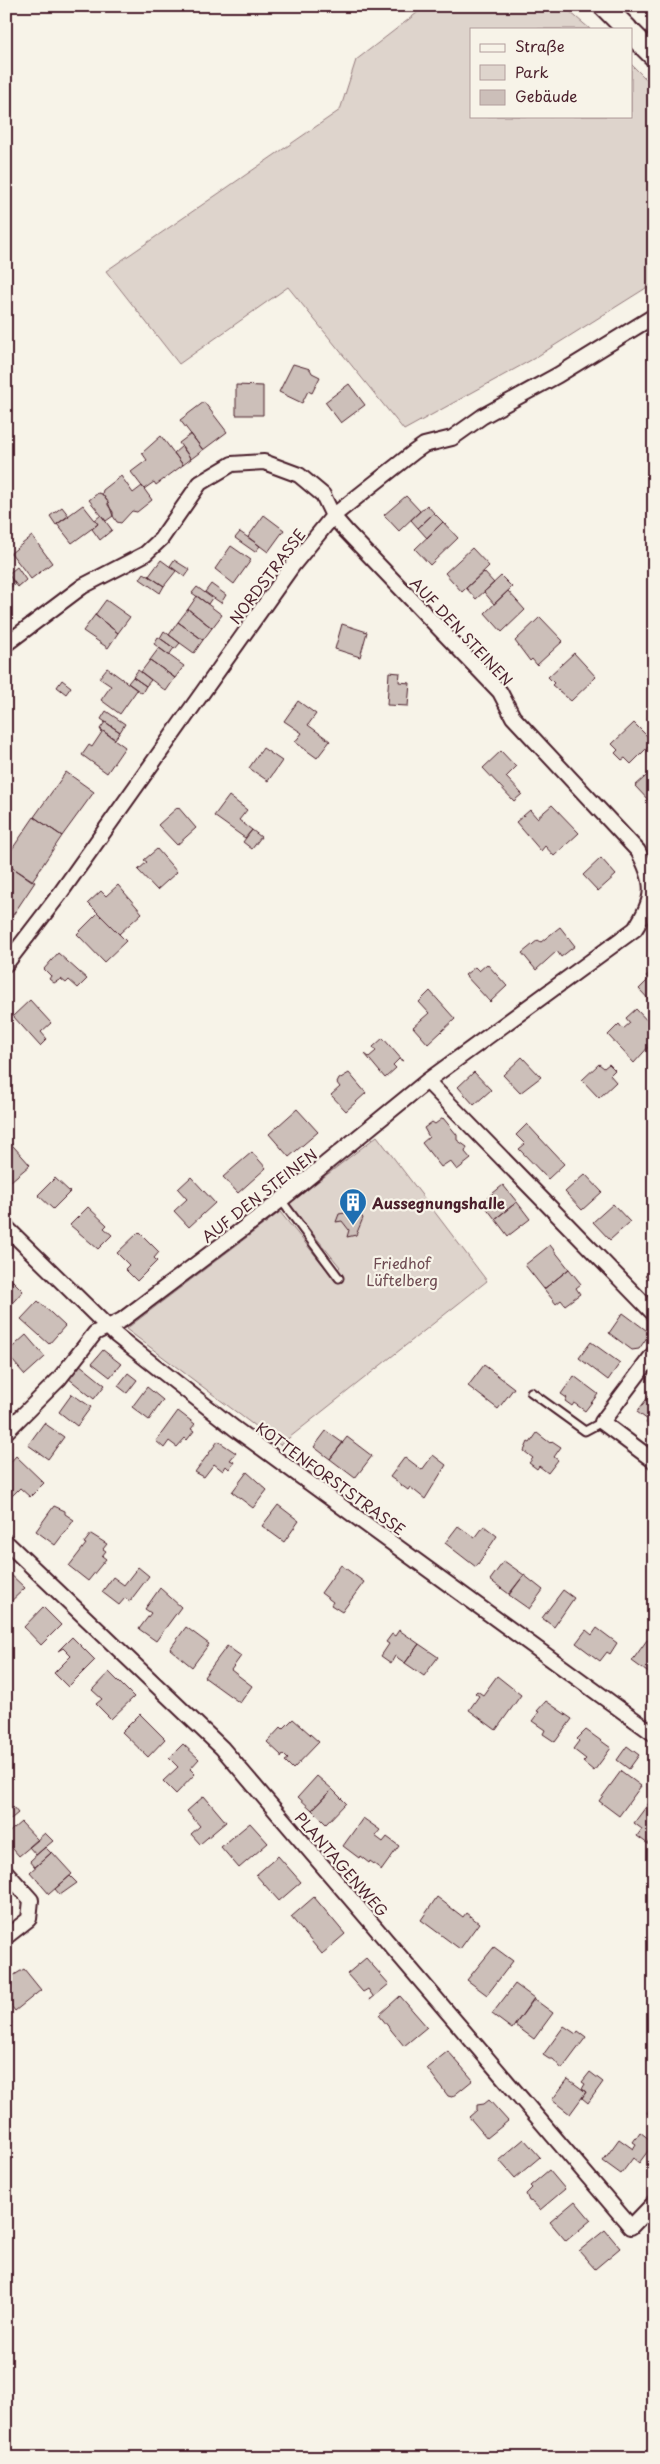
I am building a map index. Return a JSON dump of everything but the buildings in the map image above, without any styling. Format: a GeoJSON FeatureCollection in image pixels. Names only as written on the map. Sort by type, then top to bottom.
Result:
{"type":"FeatureCollection","features":[{"type":"Feature","properties":{"kind":"main road"},"geometry":{"type":"LineString","coordinates":[[611,10],[626,28]]}},
{"type":"Feature","properties":{"kind":"main road"},"geometry":{"type":"LineString","coordinates":[[632,34],[654,56]]}},
{"type":"Feature","properties":{"kind":"street","name":"NORDSTRASSE"},"geometry":{"type":"LineString","coordinates":[[6,964],[65,887],[293,565],[333,516],[424,445],[452,438],[483,416],[558,375],[654,316]]}},
{"type":"Feature","properties":{"kind":"street","name":"AUF DEN STEINEN"},"geometry":{"type":"LineString","coordinates":[[6,644],[83,586],[145,554],[161,539],[200,482],[232,464],[264,462],[300,475],[322,495],[333,516],[500,692],[513,717],[638,852],[650,872],[653,888],[647,910],[635,929],[427,1081],[281,1200],[122,1320],[95,1332],[59,1379],[6,1432]]}},
{"type":"Feature","properties":{"kind":"street"},"geometry":{"type":"LineString","coordinates":[[427,1081],[654,1314]]}},
{"type":"Feature","properties":{"kind":"street","name":"KOTTENFORSTSTRASSE"},"geometry":{"type":"LineString","coordinates":[[6,1227],[106,1326],[234,1428],[654,1734]]}},
{"type":"Feature","properties":{"kind":"street"},"geometry":{"type":"LineString","coordinates":[[654,1353],[602,1422],[654,1461]]}},
{"type":"Feature","properties":{"kind":"street","name":"PLANTAGENWEG"},"geometry":{"type":"LineString","coordinates":[[6,1542],[222,1748],[632,2227],[654,2203]]}},
{"type":"Feature","properties":{"kind":"street"},"geometry":{"type":"LineString","coordinates":[[6,1872],[31,1900],[29,1919],[6,1937]]}},
{"type":"Feature","properties":{"kind":"lane"},"geometry":{"type":"LineString","coordinates":[[281,1200],[339,1278]]}},
{"type":"Feature","properties":{"kind":"lane"},"geometry":{"type":"LineString","coordinates":[[531,1392],[585,1431],[602,1422]]}},
{"type":"Feature","properties":{"kind":"green space"},"geometry":{"type":"Polygon","coordinates":[[[426,6],[563,6],[589,28],[470,28],[470,118],[632,118],[632,65],[654,87],[654,283],[533,359],[404,430],[288,287],[179,364],[106,271],[340,110],[356,60],[426,6]]]}},
{"type":"Feature","properties":{"kind":"green space","name":"Friedhof Lüftelberg"},"geometry":{"type":"Polygon","coordinates":[[[377,1136],[487,1281],[280,1445],[126,1329],[280,1212],[332,1276],[340,1267],[289,1204],[377,1136]]]}},
{"type":"Feature","properties":{"kind":"place","name":"Aussegnungshalle"},"geometry":{"type":"Point","coordinates":[353,1226]}}]}
